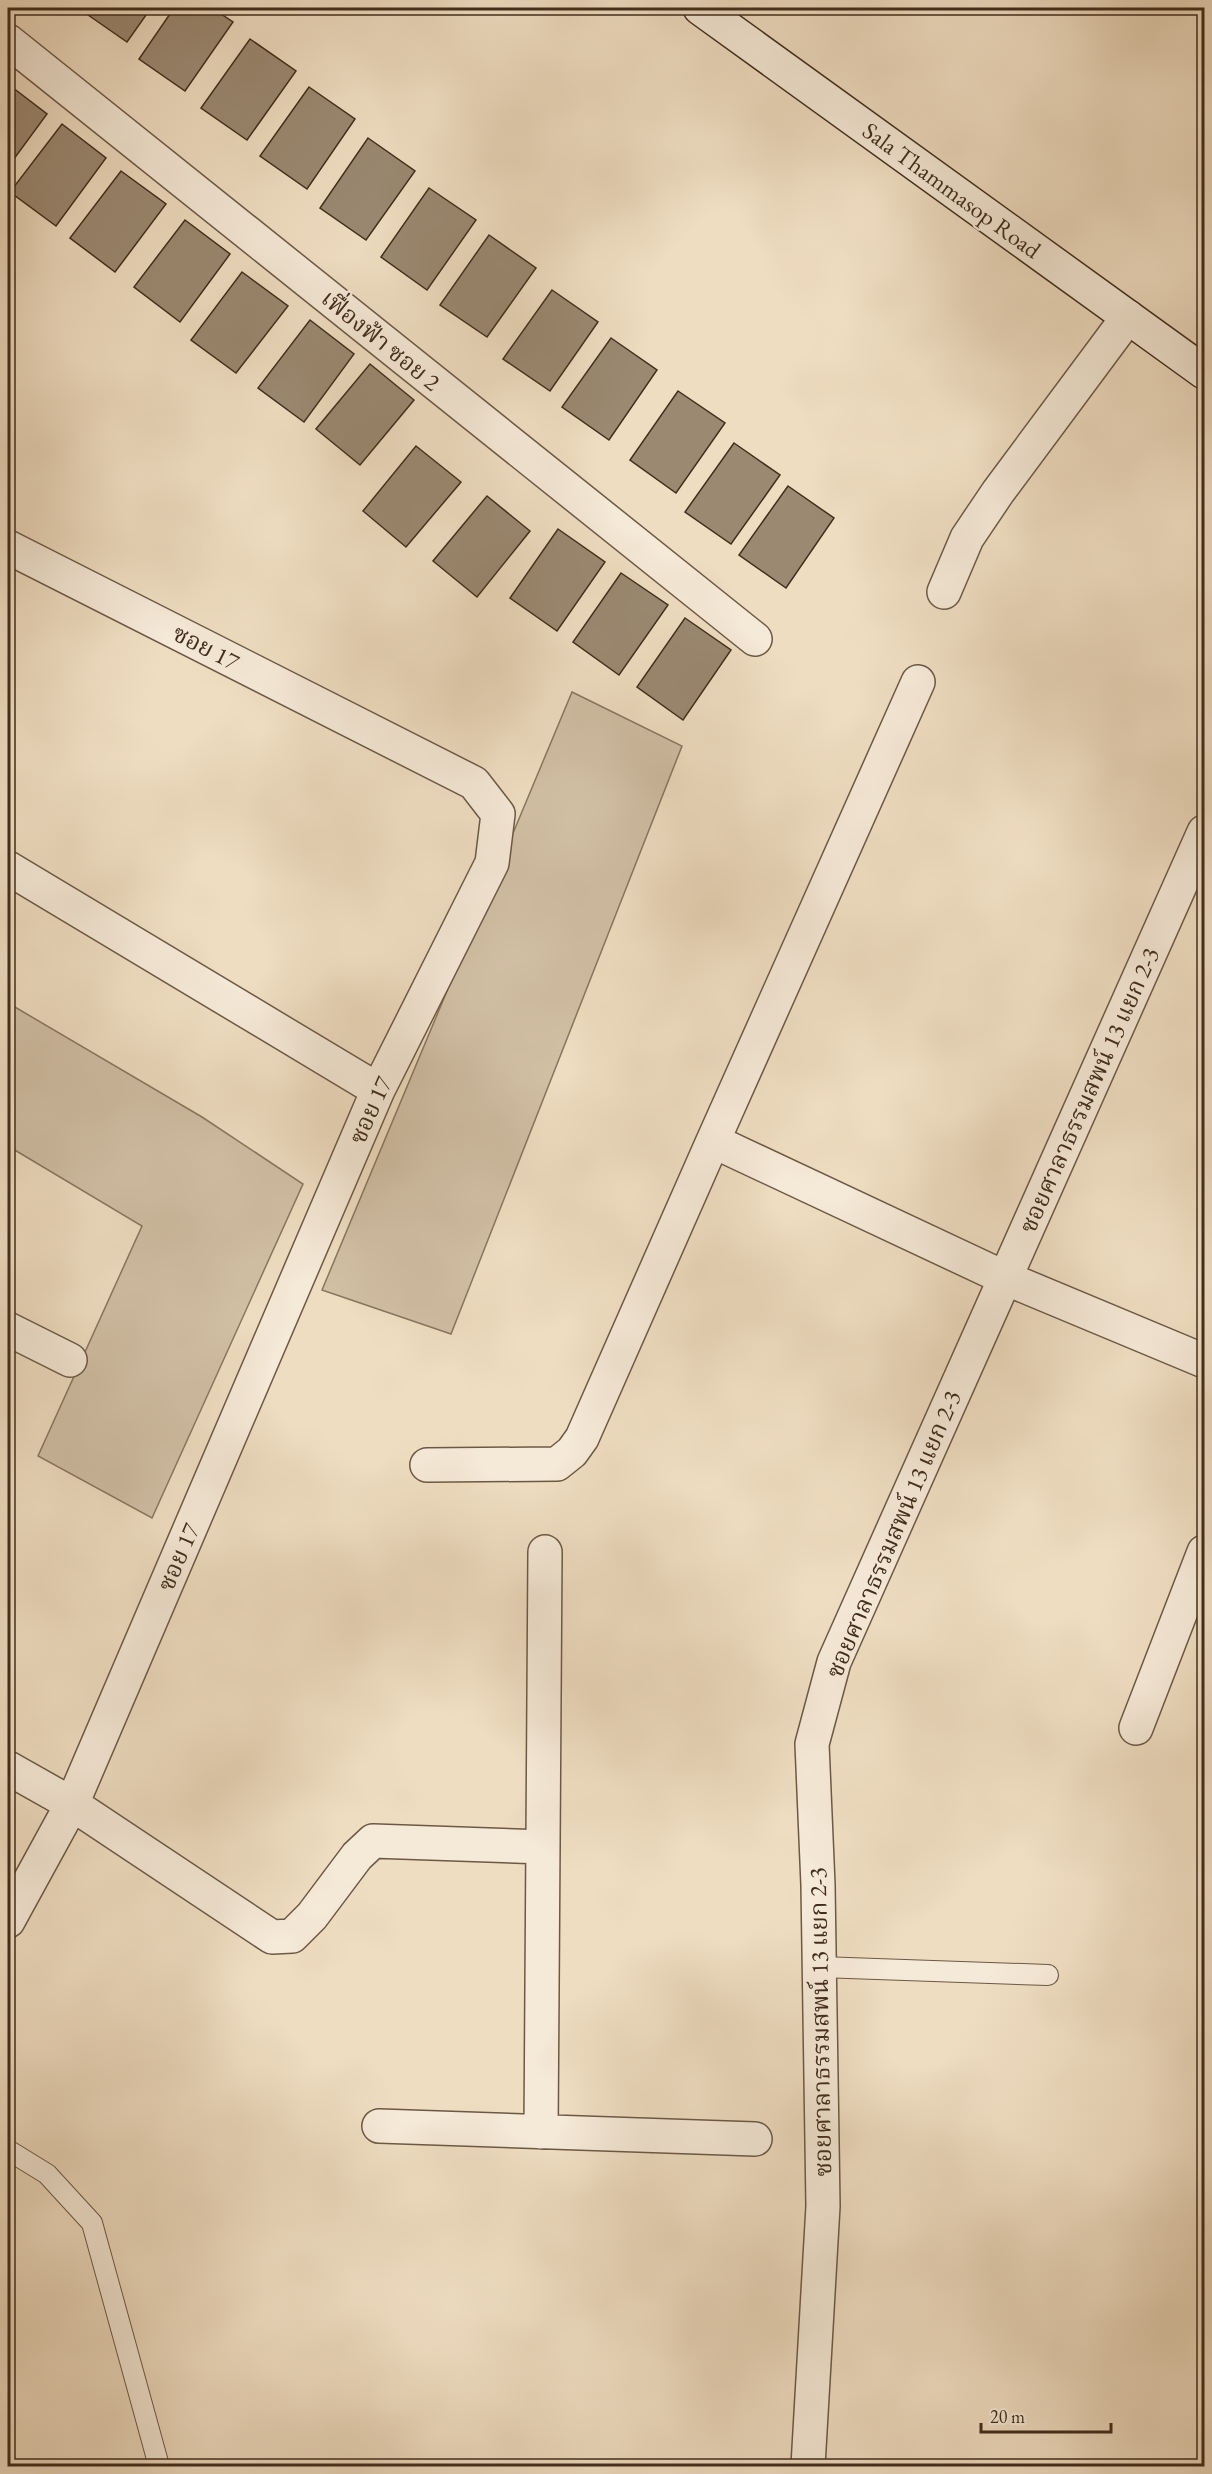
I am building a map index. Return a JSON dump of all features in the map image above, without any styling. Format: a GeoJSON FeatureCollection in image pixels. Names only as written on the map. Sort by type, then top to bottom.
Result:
{"type":"FeatureCollection","features":[{"type":"Feature","properties":{"kind":"street","name":"Sala Thammasop Road"},"geometry":{"type":"LineString","coordinates":[[700,8],[1204,372]]}},
{"type":"Feature","properties":{"kind":"street","name":"เฟื่องฟ้า ซอย 2"},"geometry":{"type":"LineString","coordinates":[[8,41],[755,639]]}},
{"type":"Feature","properties":{"kind":"street"},"geometry":{"type":"LineString","coordinates":[[944,592],[967,538],[998,492],[1128,317]]}},
{"type":"Feature","properties":{"kind":"street","name":"ซอย 17"},"geometry":{"type":"LineString","coordinates":[[8,547],[474,783],[498,814],[492,864],[378,1090],[72,1804],[8,1921]]}},
{"type":"Feature","properties":{"kind":"street"},"geometry":{"type":"LineString","coordinates":[[427,1466],[557,1464],[572,1452],[582,1438],[918,682]]}},
{"type":"Feature","properties":{"kind":"street","name":"ซอยศาลาธรรมสพน์ 13 แยก 2-3"},"geometry":{"type":"LineString","coordinates":[[808,2466],[823,2206],[820,1967],[812,1744],[834,1662],[1204,832]]}},
{"type":"Feature","properties":{"kind":"street"},"geometry":{"type":"LineString","coordinates":[[8,868],[378,1090]]}},
{"type":"Feature","properties":{"kind":"street"},"geometry":{"type":"LineString","coordinates":[[714,1141],[1005,1278],[1204,1361]]}},
{"type":"Feature","properties":{"kind":"street"},"geometry":{"type":"LineString","coordinates":[[8,1329],[70,1360]]}},
{"type":"Feature","properties":{"kind":"street"},"geometry":{"type":"LineString","coordinates":[[541,2132],[545,1552]]}},
{"type":"Feature","properties":{"kind":"street"},"geometry":{"type":"LineString","coordinates":[[1136,1728],[1202,1566]]}},
{"type":"Feature","properties":{"kind":"street"},"geometry":{"type":"LineString","coordinates":[[8,1768],[72,1804],[272,1937],[292,1936],[312,1916],[357,1856],[373,1841],[543,1847]]}},
{"type":"Feature","properties":{"kind":"street"},"geometry":{"type":"LineString","coordinates":[[379,2126],[755,2139]]}},
{"type":"Feature","properties":{"kind":"lane"},"geometry":{"type":"LineString","coordinates":[[820,1967],[1048,1975]]}},
{"type":"Feature","properties":{"kind":"lane"},"geometry":{"type":"LineString","coordinates":[[8,2150],[47,2174],[92,2223],[159,2466]]}},
{"type":"Feature","properties":{"kind":"shaded area"},"geometry":{"type":"Polygon","coordinates":[[[572,692],[682,746],[451,1334],[322,1290],[572,692]]]}},
{"type":"Feature","properties":{"kind":"shaded area"},"geometry":{"type":"Polygon","coordinates":[[[8,1003],[202,1117],[303,1184],[152,1518],[38,1456],[142,1226],[8,1146],[8,1003]]]}},
{"type":"Feature","properties":{"kind":"building"},"geometry":{"type":"Polygon","coordinates":[[[82,8],[151,8],[127,42],[81,10],[82,8]]]}},
{"type":"Feature","properties":{"kind":"building"},"geometry":{"type":"Polygon","coordinates":[[[174,8],[212,8],[233,22],[185,91],[139,59],[174,8]]]}},
{"type":"Feature","properties":{"kind":"building"},"geometry":{"type":"Polygon","coordinates":[[[250,39],[296,71],[247,140],[201,108],[250,39]]]}},
{"type":"Feature","properties":{"kind":"building"},"geometry":{"type":"Polygon","coordinates":[[[8,84],[47,114],[8,167],[8,84]]]}},
{"type":"Feature","properties":{"kind":"building"},"geometry":{"type":"Polygon","coordinates":[[[309,87],[355,119],[307,189],[260,156],[309,87]]]}},
{"type":"Feature","properties":{"kind":"building"},"geometry":{"type":"Polygon","coordinates":[[[62,124],[106,158],[56,226],[10,192],[62,124]]]}},
{"type":"Feature","properties":{"kind":"building"},"geometry":{"type":"Polygon","coordinates":[[[368,138],[415,171],[366,240],[320,208],[368,138]]]}},
{"type":"Feature","properties":{"kind":"building"},"geometry":{"type":"Polygon","coordinates":[[[121,171],[166,204],[115,272],[70,238],[121,171]]]}},
{"type":"Feature","properties":{"kind":"building"},"geometry":{"type":"Polygon","coordinates":[[[429,188],[476,220],[427,290],[381,257],[429,188]]]}},
{"type":"Feature","properties":{"kind":"building"},"geometry":{"type":"Polygon","coordinates":[[[185,220],[230,254],[180,322],[134,287],[185,220]]]}},
{"type":"Feature","properties":{"kind":"building"},"geometry":{"type":"Polygon","coordinates":[[[489,235],[536,268],[487,337],[440,305],[489,235]]]}},
{"type":"Feature","properties":{"kind":"building"},"geometry":{"type":"Polygon","coordinates":[[[242,272],[288,306],[236,373],[191,340],[242,272]]]}},
{"type":"Feature","properties":{"kind":"building"},"geometry":{"type":"Polygon","coordinates":[[[552,290],[598,322],[550,391],[503,359],[552,290]]]}},
{"type":"Feature","properties":{"kind":"building"},"geometry":{"type":"Polygon","coordinates":[[[310,320],[354,354],[304,422],[258,388],[310,320]]]}},
{"type":"Feature","properties":{"kind":"building"},"geometry":{"type":"Polygon","coordinates":[[[611,338],[657,370],[609,440],[562,407],[611,338]]]}},
{"type":"Feature","properties":{"kind":"building"},"geometry":{"type":"Polygon","coordinates":[[[370,364],[414,400],[360,465],[316,429],[370,364]]]}},
{"type":"Feature","properties":{"kind":"building"},"geometry":{"type":"Polygon","coordinates":[[[678,391],[725,423],[676,493],[630,460],[678,391]]]}},
{"type":"Feature","properties":{"kind":"building"},"geometry":{"type":"Polygon","coordinates":[[[734,443],[780,475],[731,544],[685,512],[734,443]]]}},
{"type":"Feature","properties":{"kind":"building"},"geometry":{"type":"Polygon","coordinates":[[[416,446],[461,482],[406,547],[363,511],[416,446]]]}},
{"type":"Feature","properties":{"kind":"building"},"geometry":{"type":"Polygon","coordinates":[[[788,486],[834,518],[786,588],[739,555],[788,486]]]}},
{"type":"Feature","properties":{"kind":"building"},"geometry":{"type":"Polygon","coordinates":[[[487,496],[530,531],[477,597],[433,561],[487,496]]]}},
{"type":"Feature","properties":{"kind":"building"},"geometry":{"type":"Polygon","coordinates":[[[558,529],[605,562],[557,631],[510,598],[558,529]]]}},
{"type":"Feature","properties":{"kind":"building"},"geometry":{"type":"Polygon","coordinates":[[[621,573],[668,605],[619,675],[573,642],[621,573]]]}},
{"type":"Feature","properties":{"kind":"building"},"geometry":{"type":"Polygon","coordinates":[[[685,618],[731,650],[683,720],[637,687],[685,618]]]}}]}
